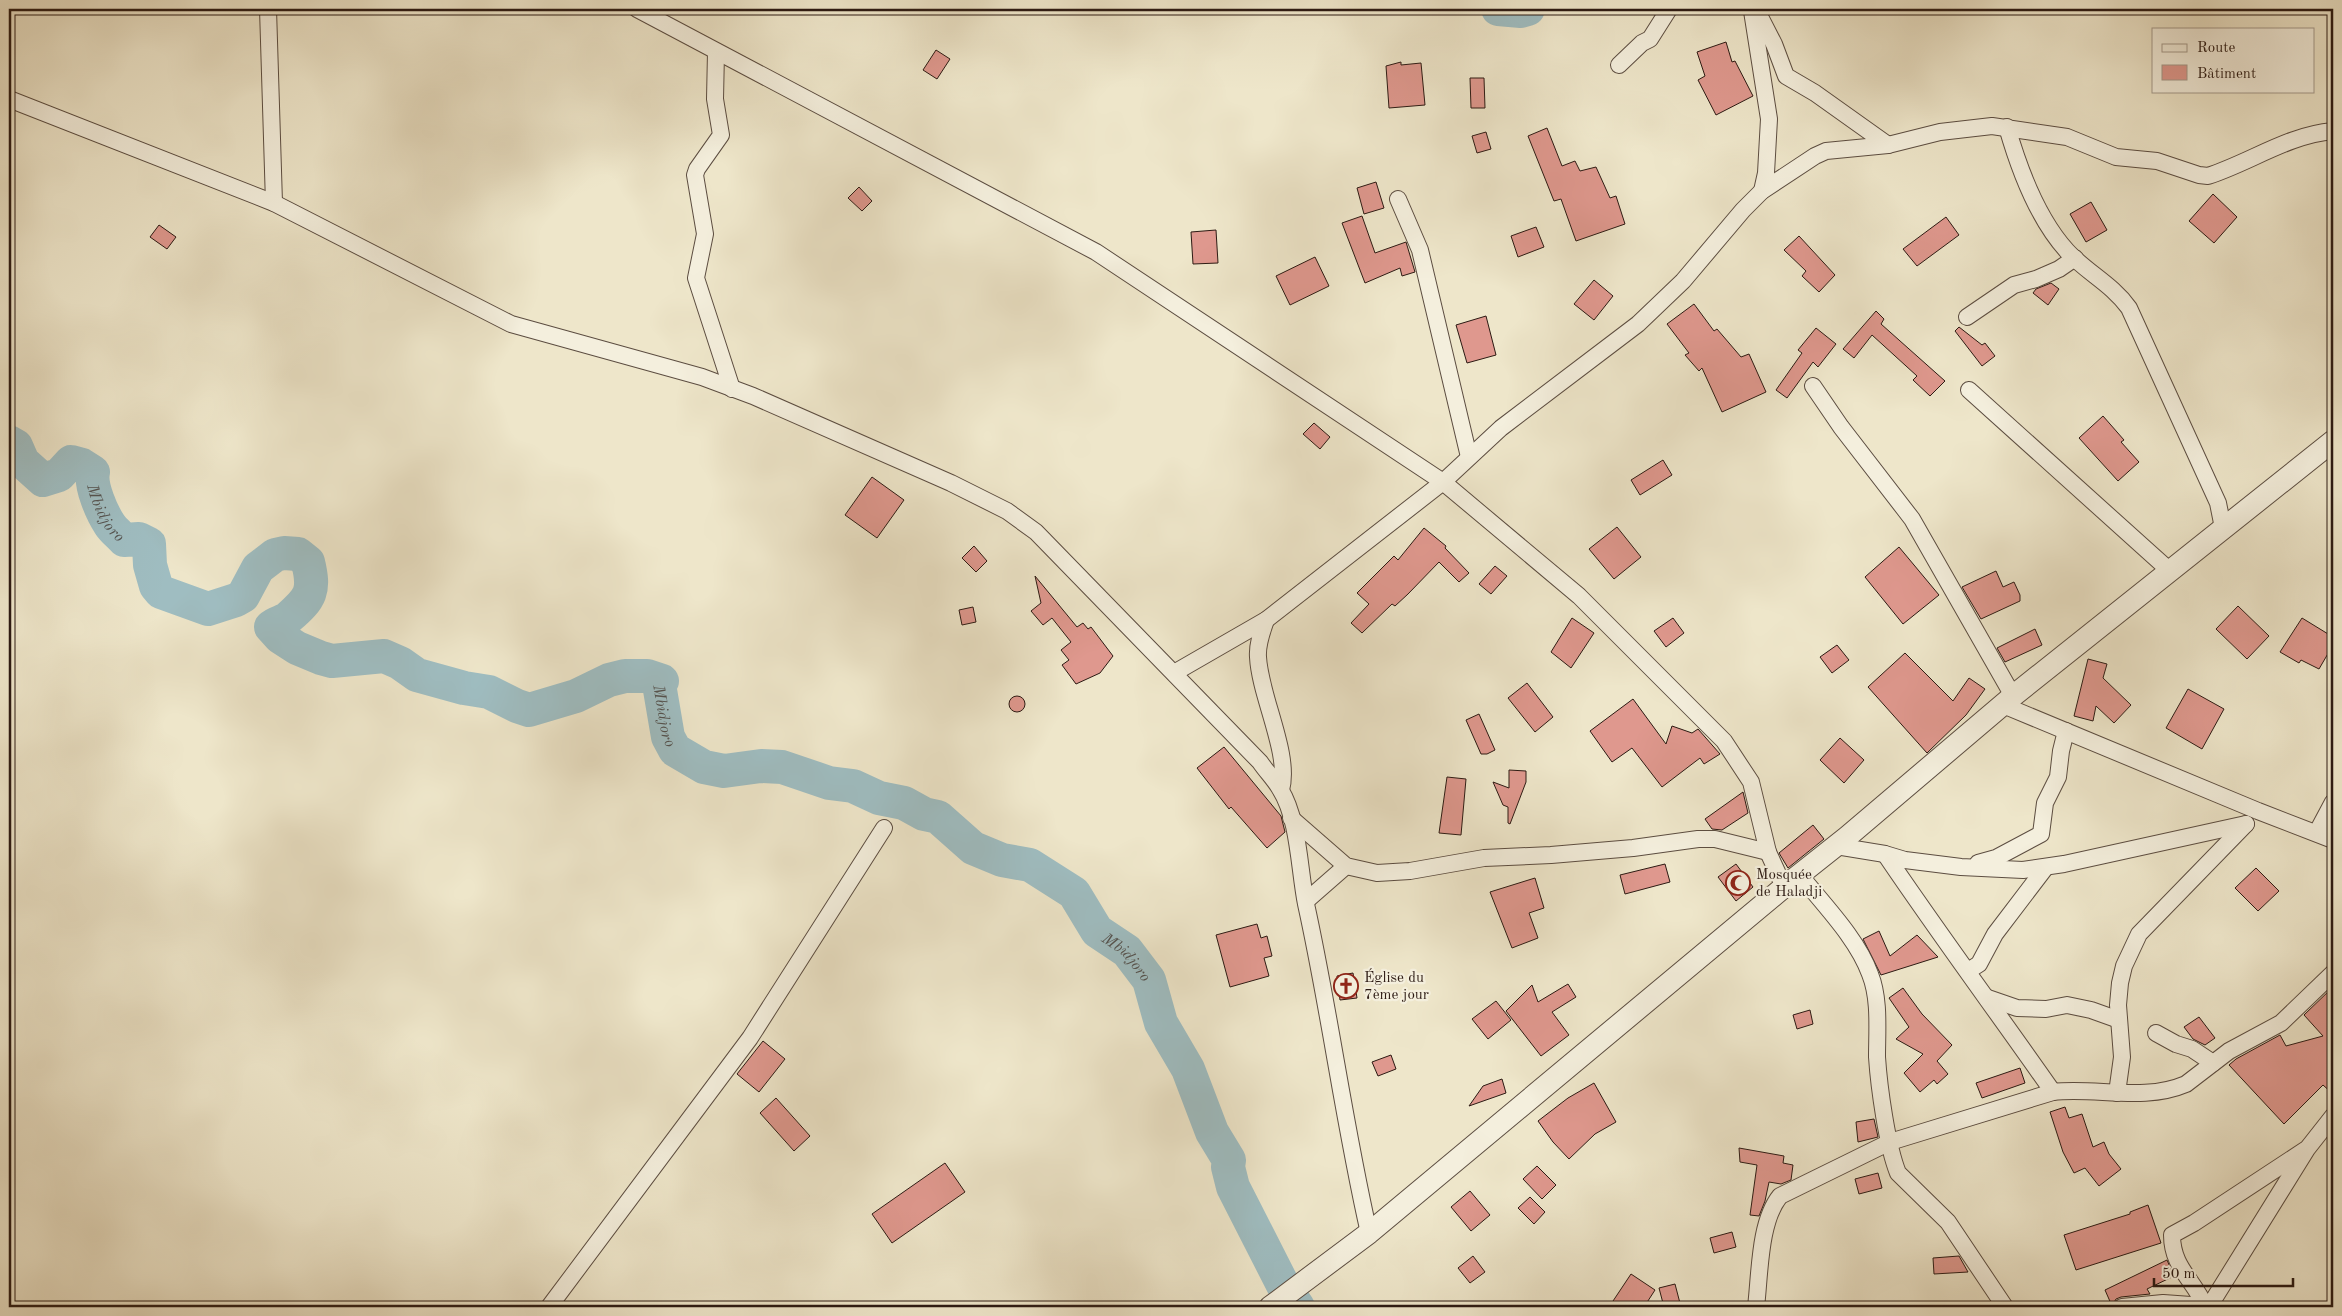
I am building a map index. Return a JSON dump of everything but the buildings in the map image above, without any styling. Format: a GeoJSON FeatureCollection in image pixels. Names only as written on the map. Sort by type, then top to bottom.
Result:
{"type":"FeatureCollection","features":[{"type":"Feature","properties":{"kind":"street"},"geometry":{"type":"LineString","coordinates":[[268,9],[274,203]]}},
{"type":"Feature","properties":{"kind":"street"},"geometry":{"type":"LineString","coordinates":[[636,9],[1096,252],[1443,482],[1579,596],[1724,741],[1751,782],[1768,852],[1792,881],[1855,946],[1870,973],[1874,988],[1878,1061],[1890,1142],[1898,1173],[1948,1222],[2005,1307]]}},
{"type":"Feature","properties":{"kind":"street"},"geometry":{"type":"LineString","coordinates":[[1619,65],[1642,43],[1650,40],[1669,9]]}},
{"type":"Feature","properties":{"kind":"street"},"geometry":{"type":"LineString","coordinates":[[1752,9],[1769,119],[1766,166],[1762,191]]}},
{"type":"Feature","properties":{"kind":"street"},"geometry":{"type":"LineString","coordinates":[[1756,9],[1774,44],[1786,76],[1815,93],[1888,145]]}},
{"type":"Feature","properties":{"kind":"street"},"geometry":{"type":"LineString","coordinates":[[716,52],[715,99],[721,135],[697,169],[695,176],[705,234],[695,275],[732,388]]}},
{"type":"Feature","properties":{"kind":"street"},"geometry":{"type":"LineString","coordinates":[[9,99],[274,203],[510,324],[702,377],[732,388],[933,475],[1007,511],[1036,532],[1260,762],[1281,790],[1291,818],[1321,972],[1353,1163],[1368,1233]]}},
{"type":"Feature","properties":{"kind":"street"},"geometry":{"type":"LineString","coordinates":[[1174,673],[1266,620],[1443,482],[1501,428],[1638,324],[1683,280],[1743,210],[1762,191],[1826,151],[1888,145],[1948,130],[1992,126],[2067,137],[2116,157],[2157,160],[2199,175],[2208,176],[2291,140],[2316,133],[2333,131]]}},
{"type":"Feature","properties":{"kind":"street"},"geometry":{"type":"LineString","coordinates":[[2007,127],[2015,154],[2038,207],[2066,250],[2114,290],[2129,308],[2218,503],[2223,528]]}},
{"type":"Feature","properties":{"kind":"street"},"geometry":{"type":"LineString","coordinates":[[1398,199],[1420,250],[1469,457]]}},
{"type":"Feature","properties":{"kind":"street"},"geometry":{"type":"LineString","coordinates":[[1967,317],[2014,285],[2036,279],[2059,269],[2076,258]]}},
{"type":"Feature","properties":{"kind":"street"},"geometry":{"type":"LineString","coordinates":[[1813,386],[1841,427],[1912,519],[2008,700],[2066,731],[2333,840]]}},
{"type":"Feature","properties":{"kind":"street"},"geometry":{"type":"LineString","coordinates":[[1969,390],[2170,571]]}},
{"type":"Feature","properties":{"kind":"street"},"geometry":{"type":"LineString","coordinates":[[1282,1298],[1368,1233],[1836,846],[2008,700],[2333,441]]}},
{"type":"Feature","properties":{"kind":"street"},"geometry":{"type":"LineString","coordinates":[[1266,620],[1257,656],[1263,692],[1282,768],[1281,790]]}},
{"type":"Feature","properties":{"kind":"street"},"geometry":{"type":"LineString","coordinates":[[1961,867],[1996,858],[2041,834],[2046,803],[2058,777],[2066,731]]}},
{"type":"Feature","properties":{"kind":"street"},"geometry":{"type":"LineString","coordinates":[[2317,832],[2333,802]]}},
{"type":"Feature","properties":{"kind":"street"},"geometry":{"type":"LineString","coordinates":[[2117,1093],[2122,1057],[2118,1005],[2124,966],[2138,934],[2258,811]]}},
{"type":"Feature","properties":{"kind":"street"},"geometry":{"type":"LineString","coordinates":[[1291,818],[1346,866],[1377,873],[1410,871],[1484,858],[1633,848],[1698,838],[1715,839],[1768,852]]}},
{"type":"Feature","properties":{"kind":"street"},"geometry":{"type":"LineString","coordinates":[[1836,846],[1885,854],[1905,860],[1961,867],[2023,870],[2046,867],[2246,824]]}},
{"type":"Feature","properties":{"kind":"street"},"geometry":{"type":"LineString","coordinates":[[549,1307],[750,1038],[884,828]]}},
{"type":"Feature","properties":{"kind":"street"},"geometry":{"type":"LineString","coordinates":[[1885,854],[2053,1092]]}},
{"type":"Feature","properties":{"kind":"street"},"geometry":{"type":"LineString","coordinates":[[1306,901],[1346,866]]}},
{"type":"Feature","properties":{"kind":"street"},"geometry":{"type":"LineString","coordinates":[[1968,971],[1979,964],[1995,934],[2046,867]]}},
{"type":"Feature","properties":{"kind":"street"},"geometry":{"type":"LineString","coordinates":[[1756,1307],[1767,1224],[1772,1206],[1780,1196],[1890,1142],[2053,1092],[2076,1089],[2134,1093],[2178,1087],[2186,1084],[2229,1051],[2281,1023],[2333,973]]}},
{"type":"Feature","properties":{"kind":"street"},"geometry":{"type":"LineString","coordinates":[[1988,998],[2017,1008],[2046,1009],[2067,1005],[2091,1010],[2119,1020]]}},
{"type":"Feature","properties":{"kind":"street"},"geometry":{"type":"LineString","coordinates":[[2156,1032],[2176,1044],[2192,1049],[2213,1063]]}},
{"type":"Feature","properties":{"kind":"street"},"geometry":{"type":"LineString","coordinates":[[2122,1307],[2163,1303],[2205,1306],[2212,1302],[2307,1149],[2333,1116]]}},
{"type":"Feature","properties":{"kind":"street"},"geometry":{"type":"LineString","coordinates":[[2205,1306],[2200,1294],[2181,1270],[2172,1249],[2172,1235],[2194,1223],[2286,1160],[2307,1149]]}},
{"type":"Feature","properties":{"kind":"waterway"},"geometry":{"type":"LineString","coordinates":[[1498,9],[1521,11],[1528,9]]}},
{"type":"Feature","properties":{"kind":"waterway","name":"Mbidjoro"},"geometry":{"type":"LineString","coordinates":[[9,442],[16,446],[23,462],[43,480],[59,475],[71,462],[82,465],[93,472],[93,484],[97,499],[112,527],[124,540],[139,539],[149,544],[150,565],[156,586],[161,592],[208,609],[243,596],[258,568],[275,555],[284,553],[298,554],[308,562],[311,587],[307,599],[289,617],[271,627],[280,637],[297,648],[332,661],[384,656],[400,663],[417,675],[464,688],[489,692],[529,710],[576,696],[609,680],[625,676],[647,676],[662,681],[659,684],[668,737],[675,750],[704,767],[724,771],[761,766],[782,767],[829,783],[853,786],[879,798],[904,803],[924,814],[938,817],[973,848],[1002,860],[1030,865],[1074,893],[1097,931],[1127,951],[1149,980],[1161,1023],[1188,1069],[1212,1132],[1229,1160],[1228,1167],[1233,1187],[1283,1285],[1298,1307]]}},
{"type":"Feature","properties":{"kind":"place","name":"Mosquée de Haladji"},"geometry":{"type":"Point","coordinates":[1738,883]}},
{"type":"Feature","properties":{"kind":"place","name":"Église du 7ème jour"},"geometry":{"type":"Point","coordinates":[1346,986]}}]}
